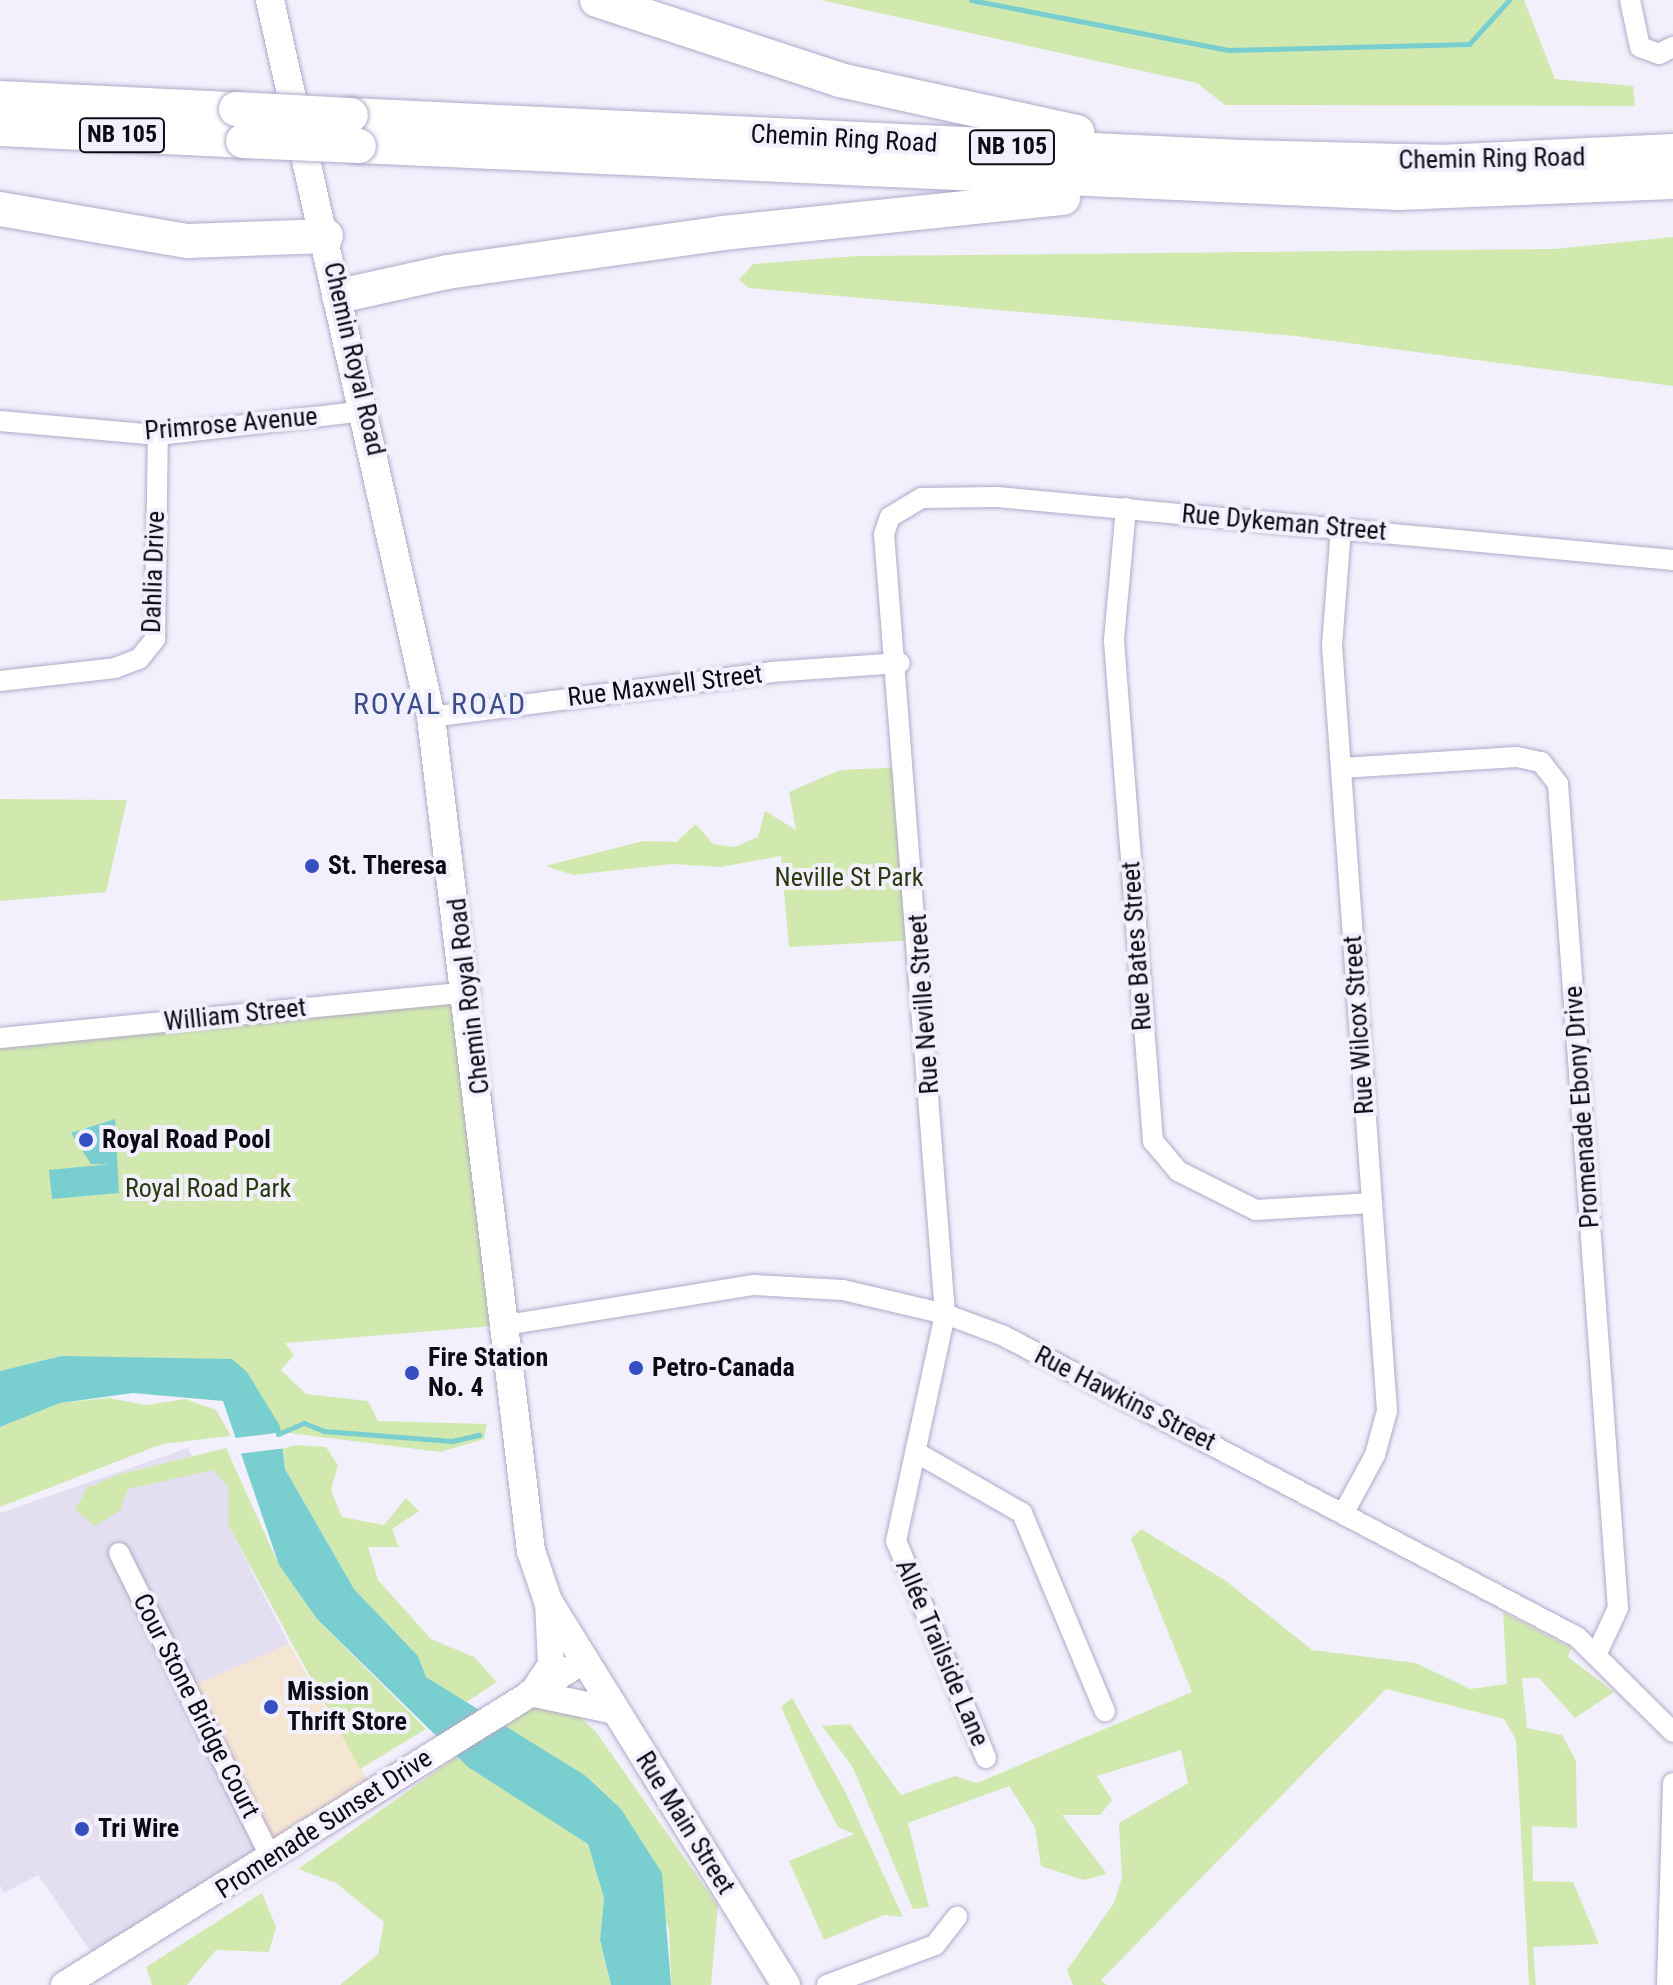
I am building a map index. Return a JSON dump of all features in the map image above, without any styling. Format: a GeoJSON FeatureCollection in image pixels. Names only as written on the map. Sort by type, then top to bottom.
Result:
{"type":"FeatureCollection","features":[{"type":"Feature","properties":{"kind":"highway"},"geometry":{"type":"LineString","coordinates":[[597,0],[826,75],[987,116],[1079,132],[1440,162]]}},
{"type":"Feature","properties":{"kind":"highway","name":"NB 105"},"geometry":{"type":"LineString","coordinates":[[0,98],[240,125]]}},
{"type":"Feature","properties":{"kind":"highway","name":"NB 105"},"geometry":{"type":"LineString","coordinates":[[0,129],[240,125],[355,130]]}},
{"type":"Feature","properties":{"kind":"highway","name":"Chemin Ring Road"},"geometry":{"type":"LineString","coordinates":[[355,130],[1440,162],[1673,151]]}},
{"type":"Feature","properties":{"kind":"highway","name":"Chemin Ring Road"},"geometry":{"type":"LineString","coordinates":[[355,130],[1398,193],[1673,182]]}},
{"type":"Feature","properties":{"kind":"highway"},"geometry":{"type":"LineString","coordinates":[[339,296],[447,272],[957,205],[1398,193]]}},
{"type":"Feature","properties":{"kind":"highway"},"geometry":{"type":"LineString","coordinates":[[0,209],[188,241],[326,236]]}},
{"type":"Feature","properties":{"kind":"main road","name":"Chemin Royal Road"},"geometry":{"type":"LineString","coordinates":[[270,0],[326,236],[431,717],[470,992],[506,1325],[518,1478],[548,1601],[583,1661]]}},
{"type":"Feature","properties":{"kind":"main road","name":"Rue Main Street"},"geometry":{"type":"LineString","coordinates":[[583,1661],[786,1985]]}},
{"type":"Feature","properties":{"kind":"street"},"geometry":{"type":"LineString","coordinates":[[1630,0],[1640,47],[1659,54],[1673,47]]}},
{"type":"Feature","properties":{"kind":"street","name":"Primrose Avenue"},"geometry":{"type":"LineString","coordinates":[[0,421],[158,435],[365,411]]}},
{"type":"Feature","properties":{"kind":"street","name":"Dahlia Drive"},"geometry":{"type":"LineString","coordinates":[[0,681],[115,668],[139,659],[155,639],[158,435]]}},
{"type":"Feature","properties":{"kind":"street","name":"Rue Dykeman Street"},"geometry":{"type":"LineString","coordinates":[[897,508],[922,498],[965,497],[1126,508],[1673,560]]}},
{"type":"Feature","properties":{"kind":"street","name":"Rue Neville Street"},"geometry":{"type":"LineString","coordinates":[[897,508],[884,534],[900,663],[945,1314]]}},
{"type":"Feature","properties":{"kind":"street","name":"Rue Bates Street"},"geometry":{"type":"LineString","coordinates":[[1126,508],[1114,641],[1153,1141],[1178,1171],[1256,1210],[1372,1203]]}},
{"type":"Feature","properties":{"kind":"street","name":"Rue Wilcox Street"},"geometry":{"type":"LineString","coordinates":[[1341,529],[1332,645],[1387,1411],[1375,1455],[1344,1512]]}},
{"type":"Feature","properties":{"kind":"street","name":"Rue Maxwell Street"},"geometry":{"type":"LineString","coordinates":[[431,717],[771,672],[900,663]]}},
{"type":"Feature","properties":{"kind":"street","name":"Promenade Ebony Drive"},"geometry":{"type":"LineString","coordinates":[[1341,768],[1517,757],[1541,762],[1558,784],[1618,1608],[1597,1653]]}},
{"type":"Feature","properties":{"kind":"street","name":"William Street"},"geometry":{"type":"LineString","coordinates":[[0,1038],[470,992]]}},
{"type":"Feature","properties":{"kind":"street","name":"Rue Hawkins Street"},"geometry":{"type":"LineString","coordinates":[[506,1325],[754,1285],[843,1290],[945,1314],[1004,1336],[1344,1512],[1597,1653],[1673,1732]]}},
{"type":"Feature","properties":{"kind":"street","name":"Allée Trailside Lane"},"geometry":{"type":"LineString","coordinates":[[945,1314],[919,1454],[896,1541],[986,1758]]}},
{"type":"Feature","properties":{"kind":"street"},"geometry":{"type":"LineString","coordinates":[[919,1454],[1022,1513],[1105,1711]]}},
{"type":"Feature","properties":{"kind":"street","name":"Cour Stone Bridge Court"},"geometry":{"type":"LineString","coordinates":[[119,1553],[271,1858]]}},
{"type":"Feature","properties":{"kind":"street"},"geometry":{"type":"LineString","coordinates":[[520,1699],[551,1665],[548,1601]]}},
{"type":"Feature","properties":{"kind":"street","name":"Promenade Sunset Drive"},"geometry":{"type":"LineString","coordinates":[[64,1985],[583,1661]]}},
{"type":"Feature","properties":{"kind":"street"},"geometry":{"type":"LineString","coordinates":[[520,1699],[615,1711]]}},
{"type":"Feature","properties":{"kind":"street"},"geometry":{"type":"LineString","coordinates":[[1667,1985],[1673,1783]]}},
{"type":"Feature","properties":{"kind":"street"},"geometry":{"type":"LineString","coordinates":[[827,1985],[935,1945],[957,1917]]}},
{"type":"Feature","properties":{"kind":"shaded area"},"geometry":{"type":"Polygon","coordinates":[[[188,1448],[200,1472],[213,1469],[228,1487],[228,1525],[289,1644],[188,1688],[271,1858],[100,1965],[38,1875],[4,1893],[0,1885],[0,1513],[188,1448]]]}},
{"type":"Feature","properties":{"kind":"shaded area"},"geometry":{"type":"Polygon","coordinates":[[[289,1644],[374,1791],[271,1858],[187,1688],[289,1644]]]}},
{"type":"Feature","properties":{"kind":"green space"},"geometry":{"type":"Polygon","coordinates":[[[820,0],[1524,0],[1555,79],[1633,86],[1635,106],[1225,105],[1197,83],[820,0]]]}},
{"type":"Feature","properties":{"kind":"green space"},"geometry":{"type":"Polygon","coordinates":[[[1673,237],[1673,386],[1295,336],[749,288],[739,280],[753,264],[857,256],[1554,249],[1673,237]]]}},
{"type":"Feature","properties":{"kind":"green space","name":"Neville St Park"},"geometry":{"type":"Polygon","coordinates":[[[907,767],[919,940],[789,947],[781,856],[721,867],[672,864],[573,875],[545,866],[643,841],[676,842],[696,824],[713,844],[734,847],[758,837],[765,811],[796,830],[789,792],[840,770],[907,767]]]}},
{"type":"Feature","properties":{"kind":"green space"},"geometry":{"type":"Polygon","coordinates":[[[0,799],[127,800],[106,892],[0,901],[0,799]]]}},
{"type":"Feature","properties":{"kind":"green space","name":"Royal Road Park"},"geometry":{"type":"Polygon","coordinates":[[[470,992],[506,1325],[285,1343],[294,1355],[281,1370],[306,1394],[368,1401],[378,1421],[487,1424],[484,1439],[440,1452],[281,1432],[247,1372],[61,1356],[0,1371],[0,1038],[470,992]]]}},
{"type":"Feature","properties":{"kind":"green space"},"geometry":{"type":"Polygon","coordinates":[[[108,1398],[147,1405],[185,1399],[216,1410],[231,1436],[162,1444],[0,1507],[0,1427],[60,1403],[108,1398]]]}},
{"type":"Feature","properties":{"kind":"green space"},"geometry":{"type":"Polygon","coordinates":[[[297,1445],[326,1447],[338,1465],[331,1490],[342,1517],[384,1525],[406,1498],[419,1511],[392,1529],[399,1547],[368,1547],[378,1580],[431,1639],[474,1657],[497,1682],[465,1703],[426,1677],[418,1656],[354,1589],[285,1469],[283,1448],[297,1445]]]}},
{"type":"Feature","properties":{"kind":"green space"},"geometry":{"type":"Polygon","coordinates":[[[226,1448],[279,1565],[317,1619],[426,1729],[360,1769],[228,1525],[228,1487],[213,1470],[128,1489],[120,1511],[95,1526],[75,1510],[87,1488],[117,1475],[226,1448]]]}},
{"type":"Feature","properties":{"kind":"green space"},"geometry":{"type":"Polygon","coordinates":[[[1141,1529],[1226,1581],[1312,1650],[1416,1663],[1470,1689],[1507,1684],[1503,1612],[1571,1648],[1568,1657],[1614,1692],[1575,1718],[1539,1678],[1522,1678],[1527,1728],[1562,1735],[1576,1761],[1577,1828],[1532,1826],[1533,1881],[1573,1882],[1599,1944],[1533,1947],[1536,1985],[1529,1985],[1516,1740],[1504,1719],[1386,1689],[1101,1980],[1107,1985],[1073,1985],[1067,1970],[1114,1903],[1122,1877],[1119,1823],[1188,1783],[1181,1750],[1097,1776],[1112,1800],[1100,1815],[1062,1815],[1107,1874],[1083,1880],[1041,1866],[1035,1827],[1009,1786],[908,1823],[929,1907],[913,1909],[852,1766],[822,1726],[850,1724],[901,1795],[955,1776],[977,1783],[1192,1692],[1131,1539],[1141,1529]]]}},
{"type":"Feature","properties":{"kind":"green space"},"geometry":{"type":"Polygon","coordinates":[[[792,1698],[845,1791],[903,1917],[884,1915],[824,1940],[789,1861],[854,1834],[838,1827],[813,1779],[781,1707],[792,1698]]]}},
{"type":"Feature","properties":{"kind":"green space"},"geometry":{"type":"Polygon","coordinates":[[[536,1706],[572,1710],[596,1732],[718,1906],[711,1985],[671,1985],[669,1929],[621,1809],[586,1776],[502,1728],[536,1706]]]}},
{"type":"Feature","properties":{"kind":"green space"},"geometry":{"type":"Polygon","coordinates":[[[456,1757],[588,1844],[604,1898],[600,1940],[611,1985],[340,1985],[378,1954],[384,1922],[336,1883],[298,1869],[456,1757]]]}},
{"type":"Feature","properties":{"kind":"green space"},"geometry":{"type":"Polygon","coordinates":[[[262,1893],[276,1927],[269,1952],[216,1950],[187,1985],[152,1985],[146,1967],[262,1893]]]}},
{"type":"Feature","properties":{"kind":"water"},"geometry":{"type":"Polygon","coordinates":[[[115,1119],[119,1193],[52,1199],[49,1170],[110,1164],[91,1164],[71,1133],[115,1119]]]}},
{"type":"Feature","properties":{"kind":"water"},"geometry":{"type":"Polygon","coordinates":[[[61,1356],[232,1359],[247,1372],[280,1426],[285,1469],[354,1589],[418,1656],[426,1677],[586,1776],[621,1809],[662,1873],[671,1985],[611,1985],[600,1940],[604,1898],[588,1844],[468,1767],[317,1619],[279,1565],[223,1401],[133,1393],[60,1403],[0,1427],[0,1371],[61,1356]]]}},
{"type":"Feature","properties":{"kind":"pier"},"geometry":{"type":"Polygon","coordinates":[[[285,1432],[287,1448],[233,1454],[231,1439],[285,1432]]]}},
{"type":"Feature","properties":{"kind":"waterway"},"geometry":{"type":"LineString","coordinates":[[971,0],[1228,50],[1469,44],[1509,0]]}},
{"type":"Feature","properties":{"kind":"waterway"},"geometry":{"type":"LineString","coordinates":[[278,1434],[304,1423],[324,1431],[452,1441],[479,1435]]}},
{"type":"Feature","properties":{"kind":"place","name":"St. Theresa"},"geometry":{"type":"Point","coordinates":[312,866]}},
{"type":"Feature","properties":{"kind":"place","name":"Royal Road Pool"},"geometry":{"type":"Point","coordinates":[86,1140]}},
{"type":"Feature","properties":{"kind":"place","name":"Petro-Canada"},"geometry":{"type":"Point","coordinates":[636,1368]}},
{"type":"Feature","properties":{"kind":"place","name":"Fire Station No. 4"},"geometry":{"type":"Point","coordinates":[412,1373]}},
{"type":"Feature","properties":{"kind":"place","name":"Mission Thrift Store"},"geometry":{"type":"Point","coordinates":[271,1707]}},
{"type":"Feature","properties":{"kind":"place","name":"Tri Wire"},"geometry":{"type":"Point","coordinates":[82,1829]}},
{"type":"Feature","properties":{"kind":"district","name":"ROYAL ROAD"},"geometry":{"type":"Point","coordinates":[440,704]}}]}
